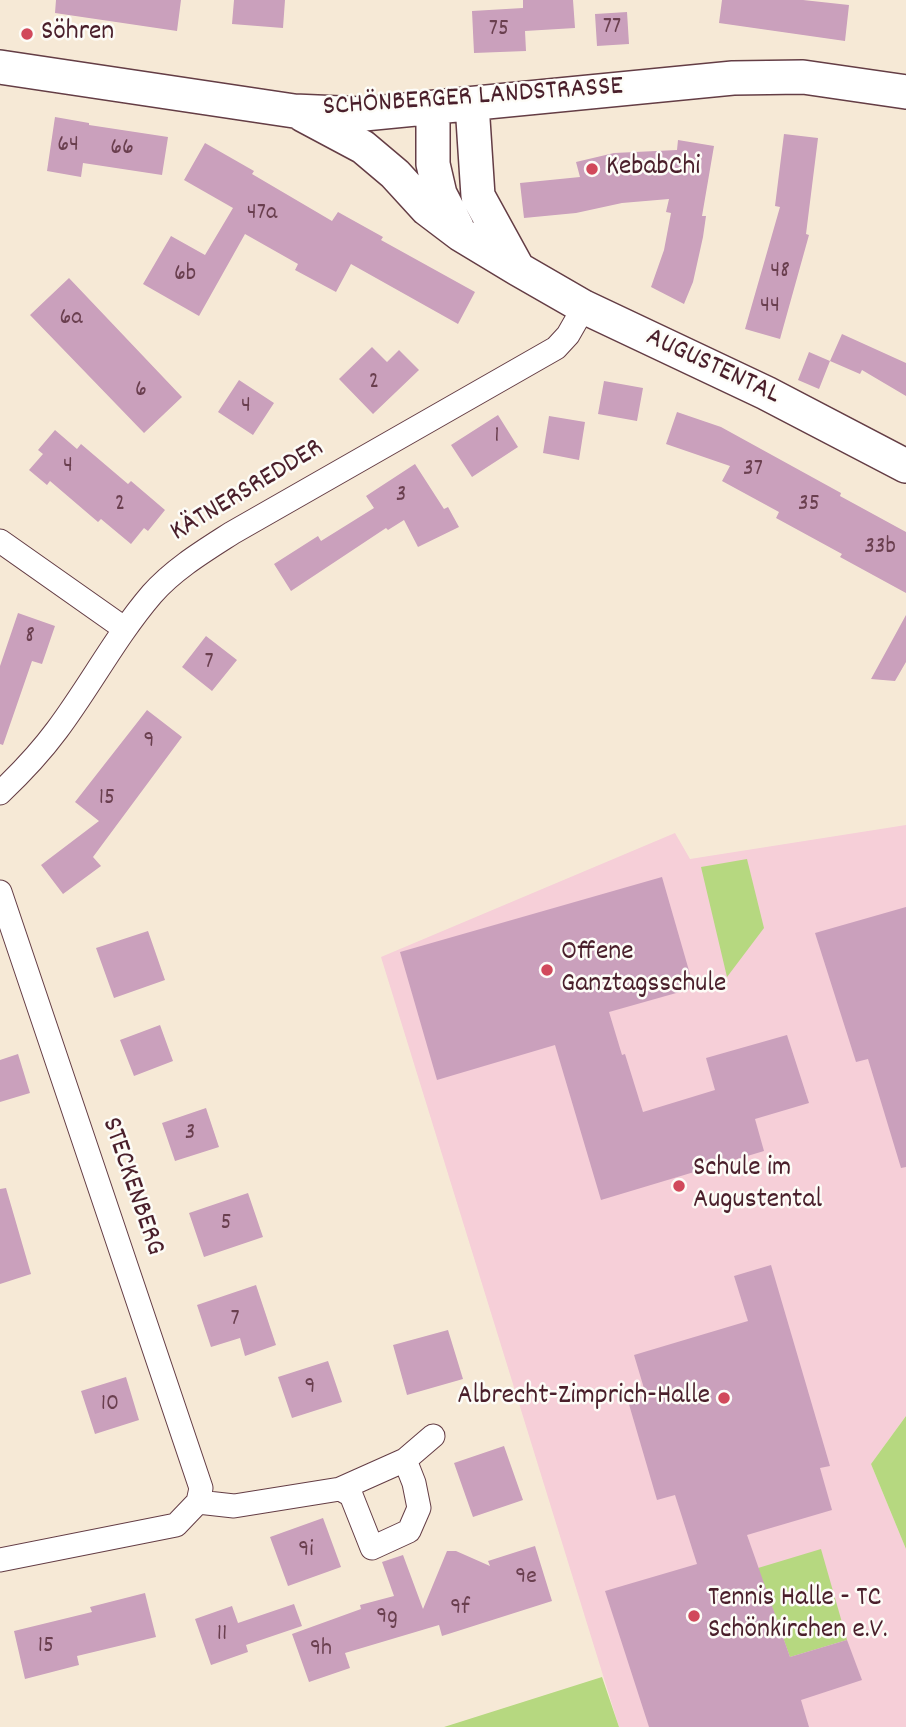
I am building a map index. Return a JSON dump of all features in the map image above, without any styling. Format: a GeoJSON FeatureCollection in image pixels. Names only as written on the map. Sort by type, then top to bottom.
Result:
{"type":"FeatureCollection","features":[{"type":"Feature","properties":{"kind":"street","name":"SCHÖNBERGER LANDSTRASSE"},"geometry":{"type":"LineString","coordinates":[[0,67],[294,111],[364,114],[767,76],[826,79],[906,92]]}},
{"type":"Feature","properties":{"kind":"street"},"geometry":{"type":"LineString","coordinates":[[472,104],[478,196],[519,269]]}},
{"type":"Feature","properties":{"kind":"street"},"geometry":{"type":"LineString","coordinates":[[433,108],[433,164],[440,194],[460,234]]}},
{"type":"Feature","properties":{"kind":"street","name":"AUGUSTENTAL"},"geometry":{"type":"LineString","coordinates":[[294,111],[363,147],[395,174],[427,209],[460,234],[584,307],[766,393],[906,466]]}},
{"type":"Feature","properties":{"kind":"street","name":"KÄTNERSREDDER"},"geometry":{"type":"LineString","coordinates":[[0,793],[28,766],[58,729],[125,629],[153,593],[190,559],[556,348],[568,335],[584,307]]}},
{"type":"Feature","properties":{"kind":"street"},"geometry":{"type":"LineString","coordinates":[[0,541],[125,629]]}},
{"type":"Feature","properties":{"kind":"street","name":"STECKENBERG"},"geometry":{"type":"LineString","coordinates":[[0,892],[201,1488],[198,1502]]}},
{"type":"Feature","properties":{"kind":"street"},"geometry":{"type":"LineString","coordinates":[[0,1560],[176,1525],[198,1502],[234,1506],[340,1489],[405,1460],[433,1436]]}},
{"type":"Feature","properties":{"kind":"street"},"geometry":{"type":"LineString","coordinates":[[340,1489],[351,1495],[372,1548],[409,1531],[419,1508],[414,1483],[405,1460]]}},
{"type":"Feature","properties":{"kind":"shaded area","name":"Schule im Augustental"},"geometry":{"type":"Polygon","coordinates":[[[906,825],[906,1416],[871,1464],[906,1549],[906,1727],[619,1727],[381,957],[675,833],[690,859],[906,825]]]}},
{"type":"Feature","properties":{"kind":"green space"},"geometry":{"type":"Polygon","coordinates":[[[747,859],[764,928],[727,977],[701,867],[747,859]]]}},
{"type":"Feature","properties":{"kind":"green space"},"geometry":{"type":"Polygon","coordinates":[[[906,1416],[906,1549],[871,1464],[906,1416]]]}},
{"type":"Feature","properties":{"kind":"green space"},"geometry":{"type":"Polygon","coordinates":[[[821,1549],[847,1640],[790,1657],[758,1568],[821,1549]]]}},
{"type":"Feature","properties":{"kind":"green space"},"geometry":{"type":"Polygon","coordinates":[[[602,1677],[619,1727],[444,1727],[602,1677]]]}},
{"type":"Feature","properties":{"kind":"building"},"geometry":{"type":"Polygon","coordinates":[[[56,0],[181,0],[177,31],[55,13],[56,0]]]}},
{"type":"Feature","properties":{"kind":"building"},"geometry":{"type":"Polygon","coordinates":[[[234,0],[285,0],[283,28],[232,24],[234,0]]]}},
{"type":"Feature","properties":{"kind":"building"},"geometry":{"type":"Polygon","coordinates":[[[523,0],[573,0],[575,28],[525,31],[526,51],[474,53],[472,11],[523,8],[523,0]]]}},
{"type":"Feature","properties":{"kind":"building"},"geometry":{"type":"Polygon","coordinates":[[[722,0],[803,0],[849,5],[845,41],[719,23],[722,0]]]}},
{"type":"Feature","properties":{"kind":"building"},"geometry":{"type":"Polygon","coordinates":[[[627,12],[629,44],[597,46],[595,14],[627,12]]]}},
{"type":"Feature","properties":{"kind":"building"},"geometry":{"type":"Polygon","coordinates":[[[55,117],[168,137],[162,175],[83,163],[81,177],[47,171],[55,117]]]}},
{"type":"Feature","properties":{"kind":"building"},"geometry":{"type":"Polygon","coordinates":[[[784,134],[818,138],[806,234],[809,235],[780,339],[745,329],[780,207],[775,206],[784,134]]]}},
{"type":"Feature","properties":{"kind":"building"},"geometry":{"type":"Polygon","coordinates":[[[678,140],[714,146],[702,216],[706,216],[703,237],[693,282],[684,304],[651,287],[664,250],[671,213],[666,212],[669,199],[622,203],[576,213],[524,218],[520,183],[580,177],[576,162],[614,153],[677,150],[678,140]]]}},
{"type":"Feature","properties":{"kind":"building"},"geometry":{"type":"Polygon","coordinates":[[[205,143],[332,221],[338,212],[383,237],[381,240],[475,292],[458,324],[351,264],[336,292],[295,270],[298,264],[245,234],[199,316],[143,284],[171,236],[205,255],[233,208],[184,180],[205,143]]]}},
{"type":"Feature","properties":{"kind":"building"},"geometry":{"type":"Polygon","coordinates":[[[69,278],[182,397],[144,433],[30,315],[69,278]]]}},
{"type":"Feature","properties":{"kind":"building"},"geometry":{"type":"Polygon","coordinates":[[[842,334],[906,363],[906,396],[862,370],[860,374],[830,361],[842,334]]]}},
{"type":"Feature","properties":{"kind":"building"},"geometry":{"type":"Polygon","coordinates":[[[372,347],[387,362],[399,350],[419,370],[373,414],[339,379],[372,347]]]}},
{"type":"Feature","properties":{"kind":"building"},"geometry":{"type":"Polygon","coordinates":[[[809,352],[830,361],[819,389],[798,380],[809,352]]]}},
{"type":"Feature","properties":{"kind":"building"},"geometry":{"type":"Polygon","coordinates":[[[239,380],[274,403],[253,435],[218,412],[239,380]]]}},
{"type":"Feature","properties":{"kind":"building"},"geometry":{"type":"Polygon","coordinates":[[[604,381],[643,388],[637,421],[598,414],[604,381]]]}},
{"type":"Feature","properties":{"kind":"building"},"geometry":{"type":"Polygon","coordinates":[[[677,412],[721,427],[906,532],[906,593],[840,557],[842,554],[776,518],[779,512],[722,481],[730,466],[666,444],[677,412]]]}},
{"type":"Feature","properties":{"kind":"building"},"geometry":{"type":"Polygon","coordinates":[[[498,415],[518,447],[472,477],[451,445],[498,415]]]}},
{"type":"Feature","properties":{"kind":"building"},"geometry":{"type":"Polygon","coordinates":[[[549,416],[585,422],[579,460],[543,453],[549,416]]]}},
{"type":"Feature","properties":{"kind":"building"},"geometry":{"type":"Polygon","coordinates":[[[55,430],[77,449],[81,444],[128,484],[131,481],[165,510],[148,531],[144,528],[131,544],[101,519],[98,522],[50,481],[47,485],[29,470],[43,454],[38,450],[55,430]]]}},
{"type":"Feature","properties":{"kind":"building"},"geometry":{"type":"Polygon","coordinates":[[[415,464],[444,509],[448,507],[459,527],[418,547],[404,520],[388,530],[386,528],[291,591],[274,564],[318,536],[321,541],[374,508],[366,496],[415,464]]]}},
{"type":"Feature","properties":{"kind":"building"},"geometry":{"type":"Polygon","coordinates":[[[18,613],[55,626],[42,664],[32,661],[3,745],[0,744],[0,666],[18,613]]]}},
{"type":"Feature","properties":{"kind":"building"},"geometry":{"type":"Polygon","coordinates":[[[906,615],[906,662],[895,681],[871,679],[906,615]]]}},
{"type":"Feature","properties":{"kind":"building"},"geometry":{"type":"Polygon","coordinates":[[[206,636],[237,660],[212,691],[182,667],[206,636]]]}},
{"type":"Feature","properties":{"kind":"building"},"geometry":{"type":"Polygon","coordinates":[[[147,710],[182,737],[93,857],[101,866],[63,894],[41,865],[99,821],[75,802],[147,710]]]}},
{"type":"Feature","properties":{"kind":"building"},"geometry":{"type":"Polygon","coordinates":[[[662,877],[694,988],[609,1012],[643,1112],[715,1090],[706,1058],[787,1035],[809,1103],[755,1119],[764,1151],[601,1200],[555,1045],[437,1080],[400,952],[662,877]]]}},
{"type":"Feature","properties":{"kind":"building"},"geometry":{"type":"Polygon","coordinates":[[[906,907],[906,1167],[901,1168],[868,1059],[856,1062],[815,933],[906,907]]]}},
{"type":"Feature","properties":{"kind":"building"},"geometry":{"type":"Polygon","coordinates":[[[148,931],[165,980],[114,998],[96,948],[148,931]]]}},
{"type":"Feature","properties":{"kind":"building"},"geometry":{"type":"Polygon","coordinates":[[[160,1025],[173,1061],[134,1076],[120,1040],[160,1025]]]}},
{"type":"Feature","properties":{"kind":"building"},"geometry":{"type":"Polygon","coordinates":[[[18,1054],[30,1093],[0,1102],[0,1060],[18,1054]]]}},
{"type":"Feature","properties":{"kind":"building"},"geometry":{"type":"Polygon","coordinates":[[[206,1108],[219,1147],[175,1161],[162,1123],[206,1108]]]}},
{"type":"Feature","properties":{"kind":"building"},"geometry":{"type":"Polygon","coordinates":[[[6,1188],[31,1274],[0,1284],[0,1189],[6,1188]]]}},
{"type":"Feature","properties":{"kind":"building"},"geometry":{"type":"Polygon","coordinates":[[[248,1193],[263,1237],[204,1257],[189,1213],[248,1193]]]}},
{"type":"Feature","properties":{"kind":"building"},"geometry":{"type":"Polygon","coordinates":[[[771,1265],[830,1466],[820,1468],[832,1510],[747,1535],[790,1657],[847,1640],[862,1680],[801,1700],[809,1727],[649,1727],[605,1591],[697,1564],[675,1495],[657,1500],[628,1401],[646,1395],[634,1355],[748,1321],[734,1276],[771,1265]]]}},
{"type":"Feature","properties":{"kind":"building"},"geometry":{"type":"Polygon","coordinates":[[[256,1285],[276,1345],[245,1356],[240,1338],[211,1347],[197,1305],[256,1285]]]}},
{"type":"Feature","properties":{"kind":"building"},"geometry":{"type":"Polygon","coordinates":[[[448,1330],[463,1379],[407,1395],[393,1345],[448,1330]]]}},
{"type":"Feature","properties":{"kind":"building"},"geometry":{"type":"Polygon","coordinates":[[[328,1361],[342,1402],[292,1418],[278,1377],[328,1361]]]}},
{"type":"Feature","properties":{"kind":"building"},"geometry":{"type":"Polygon","coordinates":[[[126,1377],[139,1420],[95,1434],[81,1391],[126,1377]]]}},
{"type":"Feature","properties":{"kind":"building"},"geometry":{"type":"Polygon","coordinates":[[[504,1446],[523,1500],[473,1517],[454,1463],[504,1446]]]}},
{"type":"Feature","properties":{"kind":"building"},"geometry":{"type":"Polygon","coordinates":[[[323,1518],[341,1567],[288,1586],[270,1537],[323,1518]]]}},
{"type":"Feature","properties":{"kind":"building"},"geometry":{"type":"Polygon","coordinates":[[[535,1546],[552,1601],[442,1636],[439,1625],[345,1653],[350,1668],[309,1682],[292,1634],[361,1609],[360,1605],[394,1596],[382,1562],[403,1555],[423,1609],[447,1551],[456,1551],[490,1566],[488,1561],[535,1546]]]}},
{"type":"Feature","properties":{"kind":"building"},"geometry":{"type":"Polygon","coordinates":[[[145,1593],[156,1637],[77,1656],[79,1665],[25,1679],[14,1631],[92,1612],[90,1607],[145,1593]]]}},
{"type":"Feature","properties":{"kind":"building"},"geometry":{"type":"Polygon","coordinates":[[[294,1604],[302,1626],[246,1645],[248,1652],[211,1665],[195,1619],[232,1606],[238,1623],[294,1604]]]}},
{"type":"Feature","properties":{"kind":"place","name":"Söhren"},"geometry":{"type":"Point","coordinates":[27,34]}},
{"type":"Feature","properties":{"kind":"place","name":"KebabChi"},"geometry":{"type":"Point","coordinates":[592,169]}},
{"type":"Feature","properties":{"kind":"place","name":"Offene Ganztagsschule"},"geometry":{"type":"Point","coordinates":[547,970]}},
{"type":"Feature","properties":{"kind":"place","name":"Schule im Augustental"},"geometry":{"type":"Point","coordinates":[679,1186]}},
{"type":"Feature","properties":{"kind":"place","name":"Albrecht-Zimprich-Halle"},"geometry":{"type":"Point","coordinates":[724,1398]}},
{"type":"Feature","properties":{"kind":"place","name":"Tennis Halle - TC Schönkirchen e.V."},"geometry":{"type":"Point","coordinates":[694,1616]}}]}
